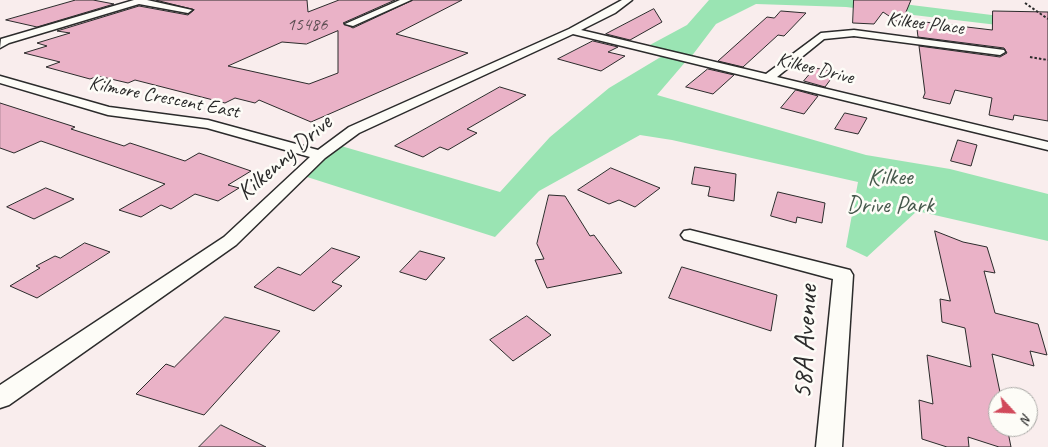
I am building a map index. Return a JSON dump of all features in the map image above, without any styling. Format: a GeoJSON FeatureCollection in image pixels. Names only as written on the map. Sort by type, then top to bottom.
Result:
{"type":"FeatureCollection","features":[{"type":"Feature","properties":{"kind":"street"},"geometry":{"type":"LineString","coordinates":[[350,24],[407,0]]}},
{"type":"Feature","properties":{"kind":"street","name":"Kilkenny Drive"},"geometry":{"type":"LineString","coordinates":[[0,398],[230,241],[320,156],[354,130],[572,31],[612,11],[628,0]]}},
{"type":"Feature","properties":{"kind":"street"},"geometry":{"type":"LineString","coordinates":[[0,45],[18,37],[140,1],[188,10]]}},
{"type":"Feature","properties":{"kind":"street","name":"Kilkee Drive"},"geometry":{"type":"LineString","coordinates":[[572,31],[1048,146]]}},
{"type":"Feature","properties":{"kind":"street","name":"Kilkee Place"},"geometry":{"type":"LineString","coordinates":[[769,78],[821,36],[829,34],[854,33],[1000,52]]}},
{"type":"Feature","properties":{"kind":"street"},"geometry":{"type":"LineString","coordinates":[[0,37],[18,37]]}},
{"type":"Feature","properties":{"kind":"street","name":"Kilmore Crescent East"},"geometry":{"type":"LineString","coordinates":[[0,79],[108,111],[208,124],[320,156]]}},
{"type":"Feature","properties":{"kind":"street","name":"58A Avenue"},"geometry":{"type":"LineString","coordinates":[[690,235],[843,275],[829,447]]}},
{"type":"Feature","properties":{"kind":"path"},"geometry":{"type":"LineString","coordinates":[[1025,3],[1028,7],[1048,19]]}},
{"type":"Feature","properties":{"kind":"path"},"geometry":{"type":"LineString","coordinates":[[1030,56],[1048,60]]}},
{"type":"Feature","properties":{"kind":"green space"},"geometry":{"type":"Polygon","coordinates":[[[709,0],[871,0],[1048,22],[1048,31],[846,7],[756,4],[716,24],[691,57],[648,46],[687,25],[709,0]]]}},
{"type":"Feature","properties":{"kind":"green space","name":"Kilkee Drive Park"},"geometry":{"type":"Polygon","coordinates":[[[664,55],[687,60],[657,95],[866,155],[950,169],[1048,194],[1048,241],[917,211],[867,257],[846,247],[858,182],[672,140],[640,135],[539,191],[495,237],[304,176],[323,158],[341,146],[500,192],[550,137],[609,88],[664,55]]]}},
{"type":"Feature","properties":{"kind":"building"},"geometry":{"type":"Polygon","coordinates":[[[76,0],[93,0],[114,4],[37,27],[6,20],[76,0]]]}},
{"type":"Feature","properties":{"kind":"building"},"geometry":{"type":"Polygon","coordinates":[[[156,0],[307,0],[308,12],[339,0],[395,0],[343,23],[353,28],[413,0],[462,0],[396,34],[468,53],[311,122],[259,100],[255,103],[235,98],[225,103],[135,80],[128,83],[98,76],[90,79],[46,67],[60,62],[24,53],[47,46],[37,43],[70,33],[57,31],[139,6],[188,15],[194,10],[156,0]],[[338,31],[306,44],[282,42],[228,66],[309,84],[338,73],[338,31]]]}},
{"type":"Feature","properties":{"kind":"building"},"geometry":{"type":"Polygon","coordinates":[[[854,0],[911,0],[901,24],[883,12],[874,24],[853,23],[854,0]]]}},
{"type":"Feature","properties":{"kind":"building"},"geometry":{"type":"Polygon","coordinates":[[[654,9],[662,22],[630,40],[606,34],[654,9]]]}},
{"type":"Feature","properties":{"kind":"building"},"geometry":{"type":"Polygon","coordinates":[[[781,11],[806,13],[784,36],[778,35],[743,67],[718,61],[767,17],[774,18],[781,11]]]}},
{"type":"Feature","properties":{"kind":"building"},"geometry":{"type":"Polygon","coordinates":[[[993,11],[1048,12],[1048,121],[1014,115],[1013,120],[989,115],[992,98],[955,90],[950,104],[923,98],[925,93],[919,46],[1000,57],[1007,53],[1004,48],[918,37],[916,21],[992,30],[993,11]]]}},
{"type":"Feature","properties":{"kind":"building"},"geometry":{"type":"Polygon","coordinates":[[[593,41],[618,47],[608,52],[625,56],[601,71],[558,59],[593,41]]]}},
{"type":"Feature","properties":{"kind":"building"},"geometry":{"type":"Polygon","coordinates":[[[815,68],[836,72],[825,87],[804,81],[815,68]]]}},
{"type":"Feature","properties":{"kind":"building"},"geometry":{"type":"Polygon","coordinates":[[[708,69],[734,75],[713,94],[686,87],[708,69]]]}},
{"type":"Feature","properties":{"kind":"building"},"geometry":{"type":"Polygon","coordinates":[[[500,87],[526,95],[467,129],[477,133],[448,150],[440,147],[423,157],[395,146],[500,87]]]}},
{"type":"Feature","properties":{"kind":"building"},"geometry":{"type":"Polygon","coordinates":[[[796,90],[818,96],[804,114],[781,108],[796,90]]]}},
{"type":"Feature","properties":{"kind":"building"},"geometry":{"type":"Polygon","coordinates":[[[0,103],[75,127],[71,129],[124,146],[130,143],[185,161],[199,153],[251,171],[228,185],[239,188],[218,201],[195,194],[171,209],[161,205],[141,217],[119,210],[165,184],[41,141],[14,153],[0,148],[0,103]]]}},
{"type":"Feature","properties":{"kind":"building"},"geometry":{"type":"Polygon","coordinates":[[[845,113],[867,118],[858,134],[835,129],[845,113]]]}},
{"type":"Feature","properties":{"kind":"building"},"geometry":{"type":"Polygon","coordinates":[[[958,140],[977,145],[971,166],[951,161],[958,140]]]}},
{"type":"Feature","properties":{"kind":"building"},"geometry":{"type":"Polygon","coordinates":[[[695,167],[736,174],[734,201],[708,196],[710,187],[692,184],[695,167]]]}},
{"type":"Feature","properties":{"kind":"building"},"geometry":{"type":"Polygon","coordinates":[[[611,168],[660,188],[635,207],[619,200],[609,204],[578,190],[611,168]]]}},
{"type":"Feature","properties":{"kind":"building"},"geometry":{"type":"Polygon","coordinates":[[[46,188],[74,199],[34,219],[7,207],[46,188]]]}},
{"type":"Feature","properties":{"kind":"building"},"geometry":{"type":"Polygon","coordinates":[[[778,192],[825,203],[822,223],[797,217],[796,223],[771,216],[778,192]]]}},
{"type":"Feature","properties":{"kind":"building"},"geometry":{"type":"Polygon","coordinates":[[[549,195],[565,196],[590,236],[594,235],[622,273],[547,288],[535,260],[544,259],[537,244],[549,195]]]}},
{"type":"Feature","properties":{"kind":"building"},"geometry":{"type":"Polygon","coordinates":[[[935,231],[963,242],[987,247],[995,273],[984,271],[995,313],[1038,324],[1047,355],[1030,351],[1034,366],[992,354],[999,387],[988,387],[988,437],[1009,437],[1011,447],[999,447],[968,437],[969,447],[947,447],[922,439],[919,400],[933,404],[927,355],[971,367],[965,328],[942,322],[940,299],[950,301],[935,231]]]}},
{"type":"Feature","properties":{"kind":"building"},"geometry":{"type":"Polygon","coordinates":[[[85,243],[110,252],[37,298],[10,286],[40,268],[36,266],[55,256],[60,258],[85,243]]]}},
{"type":"Feature","properties":{"kind":"building"},"geometry":{"type":"Polygon","coordinates":[[[332,248],[360,257],[332,282],[342,286],[314,311],[254,287],[278,267],[300,275],[332,248]]]}},
{"type":"Feature","properties":{"kind":"building"},"geometry":{"type":"Polygon","coordinates":[[[420,251],[445,258],[426,280],[400,272],[420,251]]]}},
{"type":"Feature","properties":{"kind":"building"},"geometry":{"type":"Polygon","coordinates":[[[682,267],[777,295],[771,331],[669,298],[682,267]]]}},
{"type":"Feature","properties":{"kind":"building"},"geometry":{"type":"Polygon","coordinates":[[[527,316],[551,335],[513,361],[490,340],[527,316]]]}},
{"type":"Feature","properties":{"kind":"building"},"geometry":{"type":"Polygon","coordinates":[[[225,317],[280,331],[204,415],[136,394],[166,364],[174,367],[225,317]]]}},
{"type":"Feature","properties":{"kind":"building"},"geometry":{"type":"Polygon","coordinates":[[[221,425],[266,447],[199,447],[221,425]]]}}]}
